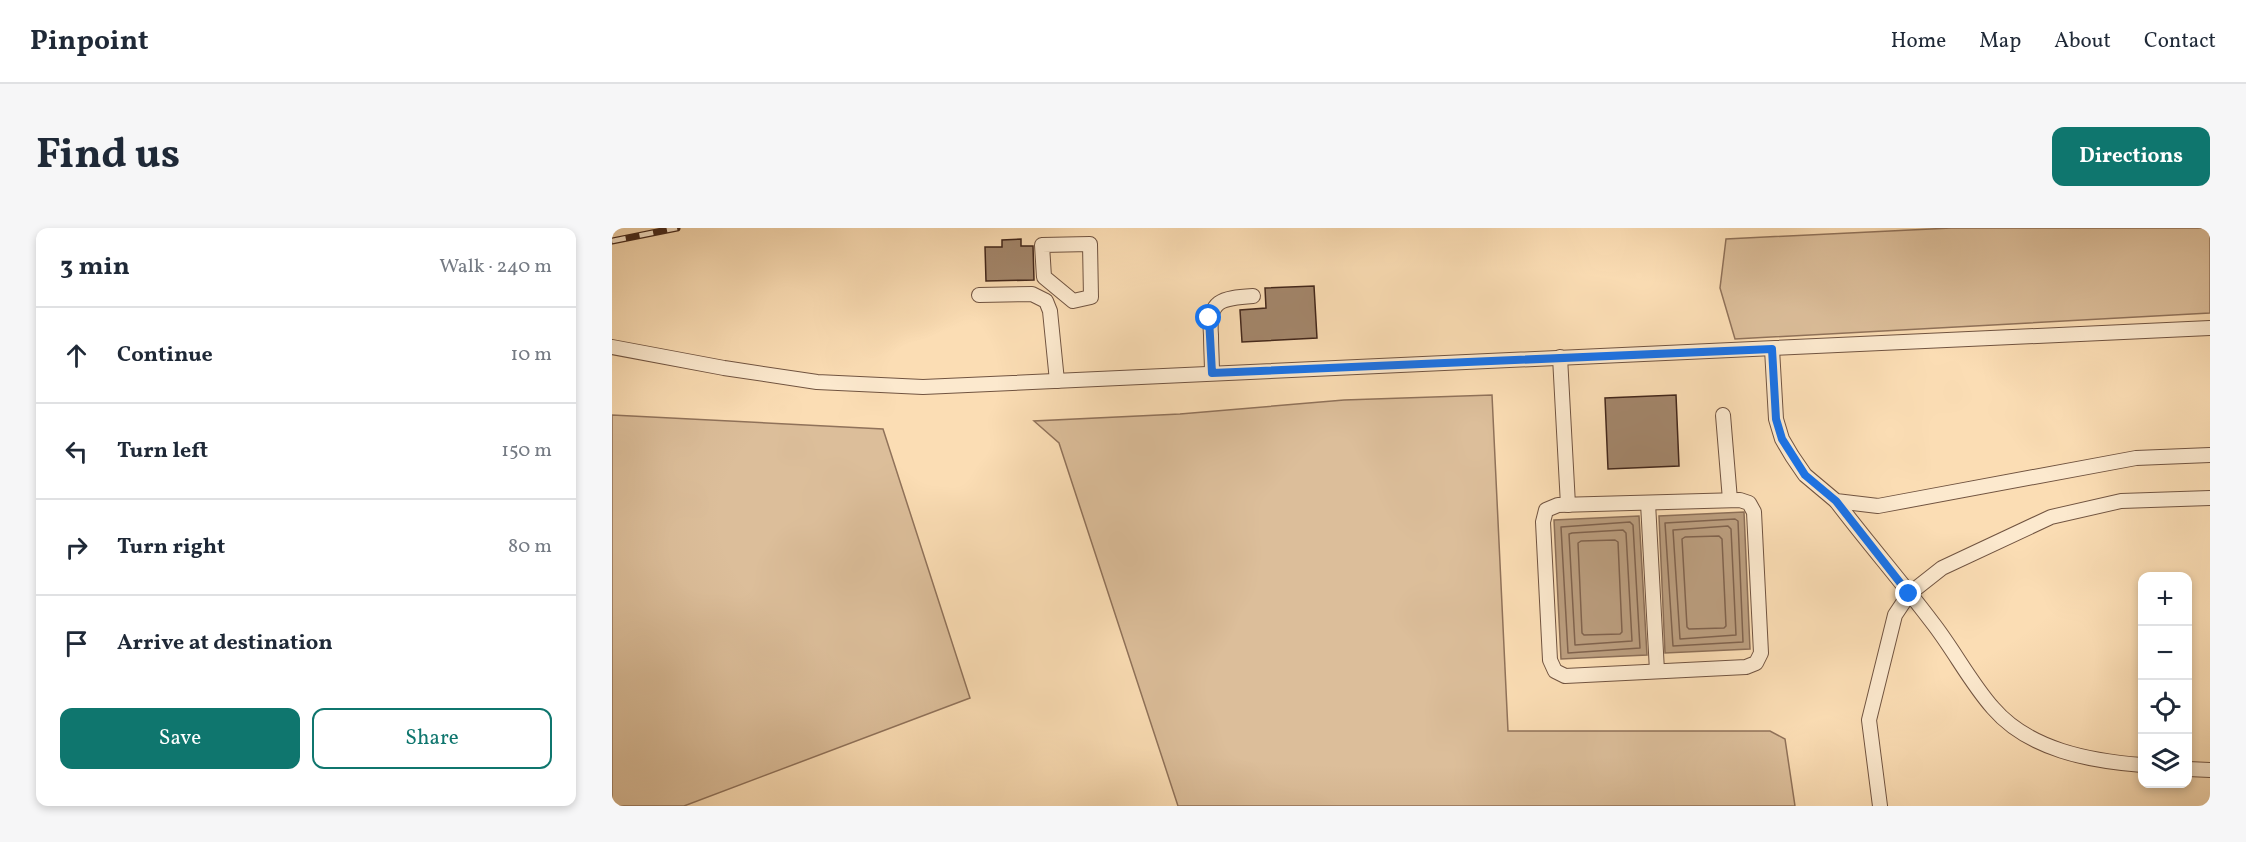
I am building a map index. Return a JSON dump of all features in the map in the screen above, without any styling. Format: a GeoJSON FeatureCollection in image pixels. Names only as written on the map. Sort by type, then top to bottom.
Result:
{"type":"FeatureCollection","features":[{"type":"Feature","properties":{"kind":"lane"},"geometry":{"type":"LineString","coordinates":[[1090,244],[1091,297],[1073,301],[1060,290],[1044,278],[1042,245],[1090,244]]}},
{"type":"Feature","properties":{"kind":"lane"},"geometry":{"type":"LineString","coordinates":[[1046,301],[1060,290]]}},
{"type":"Feature","properties":{"kind":"lane"},"geometry":{"type":"LineString","coordinates":[[979,295],[1032,294],[1046,301],[1050,311],[1057,381]]}},
{"type":"Feature","properties":{"kind":"lane"},"geometry":{"type":"LineString","coordinates":[[1212,373],[1209,318],[1214,308],[1222,301],[1233,297],[1253,296]]}},
{"type":"Feature","properties":{"kind":"lane"},"geometry":{"type":"LineString","coordinates":[[612,347],[724,368],[817,382],[923,387],[2210,328]]}},
{"type":"Feature","properties":{"kind":"lane"},"geometry":{"type":"LineString","coordinates":[[1772,349],[1776,419],[1782,439],[1805,475],[1836,501],[1933,623],[1994,709],[2017,730],[2057,749],[2103,762],[2138,765]]}},
{"type":"Feature","properties":{"kind":"lane"},"geometry":{"type":"LineString","coordinates":[[1560,357],[1568,505]]}},
{"type":"Feature","properties":{"kind":"lane"},"geometry":{"type":"LineString","coordinates":[[1723,415],[1730,500]]}},
{"type":"Feature","properties":{"kind":"lane"},"geometry":{"type":"LineString","coordinates":[[1836,501],[1878,506],[2136,458],[2210,455]]}},
{"type":"Feature","properties":{"kind":"lane"},"geometry":{"type":"LineString","coordinates":[[1880,806],[1869,720],[1895,615],[1909,594],[1942,568],[2051,517],[2121,501],[2210,498]]}},
{"type":"Feature","properties":{"kind":"lane"},"geometry":{"type":"LineString","coordinates":[[1730,500],[1749,503],[1754,512],[1760,657],[1752,666],[1746,667],[1565,676],[1560,674],[1552,666],[1550,660],[1544,515],[1546,510],[1552,506],[1568,505],[1730,500]]}},
{"type":"Feature","properties":{"kind":"lane"},"geometry":{"type":"LineString","coordinates":[[1648,502],[1657,671]]}},
{"type":"Feature","properties":{"kind":"lane"},"geometry":{"type":"LineString","coordinates":[[2192,768],[2210,770]]}},
{"type":"Feature","properties":{"kind":"shaded area"},"geometry":{"type":"Polygon","coordinates":[[[1951,228],[2210,228],[2210,313],[1735,339],[1720,288],[1726,239],[1951,228]]]}},
{"type":"Feature","properties":{"kind":"shaded area"},"geometry":{"type":"Polygon","coordinates":[[[1492,395],[1508,731],[1770,731],[1785,739],[1795,806],[1178,806],[1059,443],[1034,421],[1180,414],[1344,400],[1492,395]]]}},
{"type":"Feature","properties":{"kind":"shaded area"},"geometry":{"type":"Polygon","coordinates":[[[612,415],[883,429],[970,698],[684,806],[612,806],[612,415]]]}},
{"type":"Feature","properties":{"kind":"water"},"geometry":{"type":"Polygon","coordinates":[[[1744,512],[1750,649],[1665,653],[1659,516],[1744,512]]]}},
{"type":"Feature","properties":{"kind":"water"},"geometry":{"type":"Polygon","coordinates":[[[1639,516],[1647,655],[1561,659],[1554,520],[1639,516]]]}},
{"type":"Feature","properties":{"kind":"building"},"geometry":{"type":"Polygon","coordinates":[[[1021,239],[1021,246],[1033,246],[1034,280],[986,281],[985,247],[1002,247],[1002,240],[1021,239]]]}},
{"type":"Feature","properties":{"kind":"building"},"geometry":{"type":"Polygon","coordinates":[[[1314,286],[1317,338],[1242,342],[1240,310],[1266,308],[1265,288],[1314,286]]]}},
{"type":"Feature","properties":{"kind":"building"},"geometry":{"type":"Polygon","coordinates":[[[1676,395],[1679,466],[1608,469],[1605,398],[1676,395]]]}},
{"type":"Feature","properties":{"kind":"railway"},"geometry":{"type":"LineString","coordinates":[[612,241],[677,228]]}},
{"type":"Feature","properties":{"kind":"route"},"geometry":{"type":"LineString","coordinates":[[1209,318],[1212,373],[1772,349],[1776,419],[1782,439],[1805,475],[1836,501],[1909,594]]}}]}
